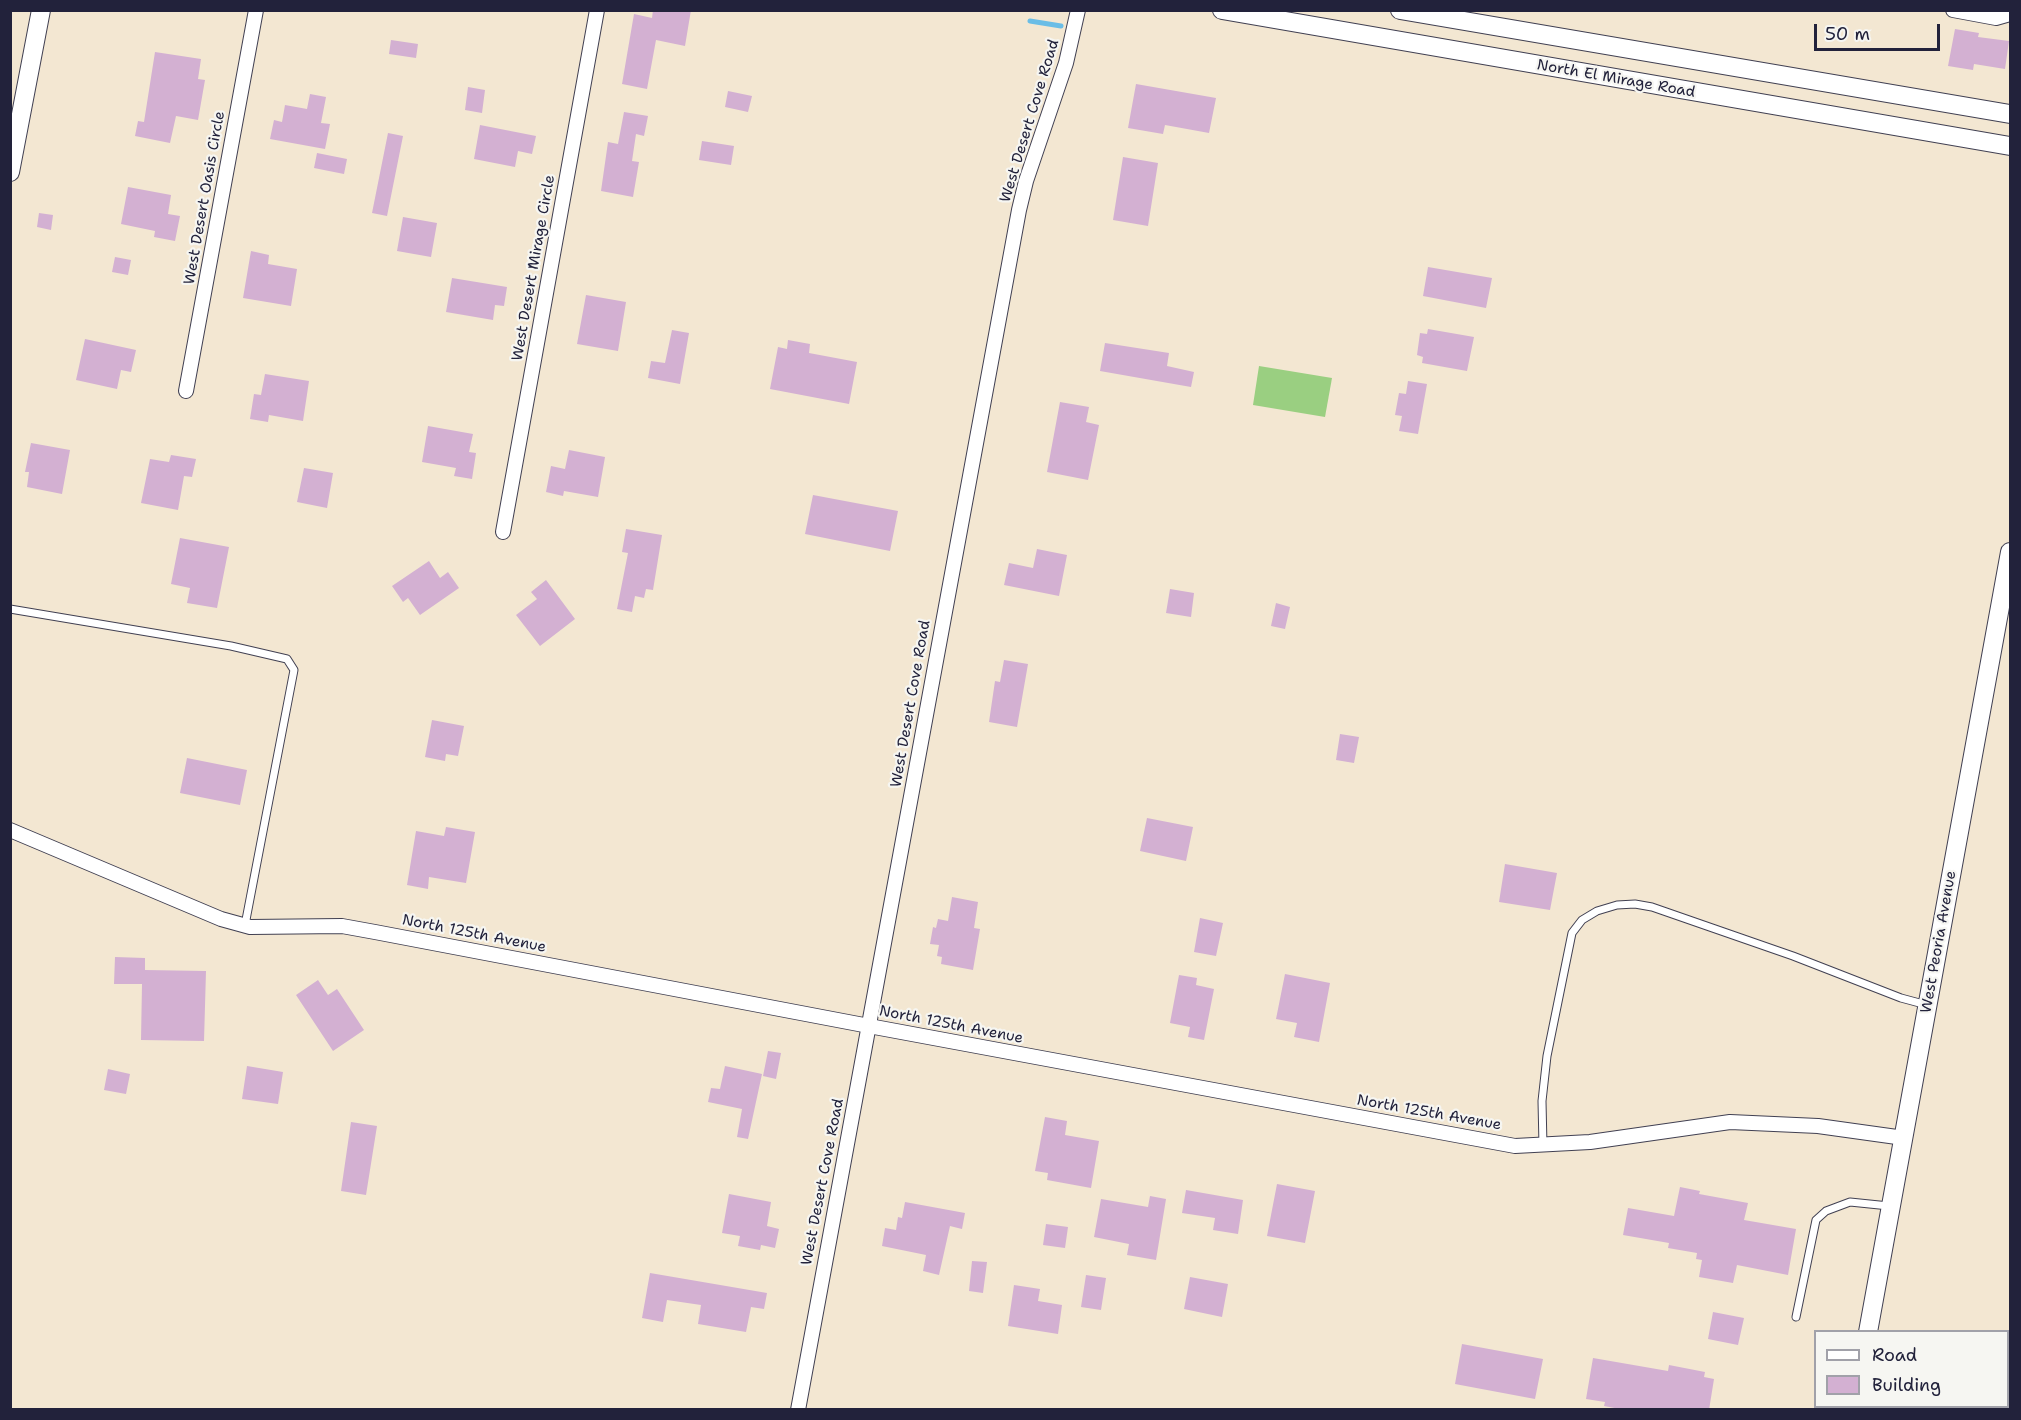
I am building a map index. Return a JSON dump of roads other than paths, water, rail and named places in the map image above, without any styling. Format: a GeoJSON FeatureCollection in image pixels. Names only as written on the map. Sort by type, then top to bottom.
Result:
{"type":"FeatureCollection","features":[{"type":"Feature","properties":{"kind":"main road"},"geometry":{"type":"LineString","coordinates":[[10,172],[41,10]]}},
{"type":"Feature","properties":{"kind":"main road","name":"North El Mirage Road"},"geometry":{"type":"LineString","coordinates":[[1222,10],[2010,146]]}},
{"type":"Feature","properties":{"kind":"main road","name":"North El Mirage Road"},"geometry":{"type":"LineString","coordinates":[[1400,10],[2010,114]]}},
{"type":"Feature","properties":{"kind":"main road","name":"West Peoria Avenue"},"geometry":{"type":"LineString","coordinates":[[1868,1330],[2010,552]]}},
{"type":"Feature","properties":{"kind":"street","name":"West Desert Oasis Circle"},"geometry":{"type":"LineString","coordinates":[[186,391],[256,10]]}},
{"type":"Feature","properties":{"kind":"street","name":"West Desert Mirage Circle"},"geometry":{"type":"LineString","coordinates":[[503,531],[597,10]]}},
{"type":"Feature","properties":{"kind":"street","name":"West Desert Cove Road"},"geometry":{"type":"LineString","coordinates":[[798,1410],[1019,210],[1026,181],[1065,63],[1078,10]]}},
{"type":"Feature","properties":{"kind":"street"},"geometry":{"type":"LineString","coordinates":[[1953,10],[1996,18],[2010,14]]}},
{"type":"Feature","properties":{"kind":"street","name":"North 125th Avenue"},"geometry":{"type":"LineString","coordinates":[[10,830],[221,919],[250,927],[342,926],[1515,1146],[1543,1146],[1636,1136],[1731,1122],[1818,1126],[1904,1138]]}},
{"type":"Feature","properties":{"kind":"lane"},"geometry":{"type":"LineString","coordinates":[[10,609],[231,646],[287,659],[294,670],[245,925]]}},
{"type":"Feature","properties":{"kind":"lane"},"geometry":{"type":"LineString","coordinates":[[1543,1146],[1542,1101],[1547,1056],[1572,933],[1582,920],[1597,911],[1617,905],[1635,904],[1652,907],[1928,1006]]}},
{"type":"Feature","properties":{"kind":"lane"},"geometry":{"type":"LineString","coordinates":[[1796,1317],[1816,1220],[1826,1211],[1850,1202],[1891,1207]]}},
{"type":"Feature","properties":{"kind":"waterway"},"geometry":{"type":"LineString","coordinates":[[1030,21],[1061,26]]}}]}
